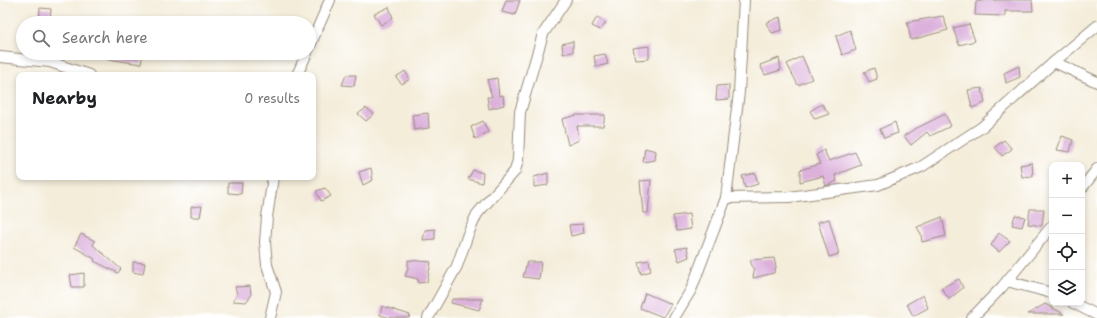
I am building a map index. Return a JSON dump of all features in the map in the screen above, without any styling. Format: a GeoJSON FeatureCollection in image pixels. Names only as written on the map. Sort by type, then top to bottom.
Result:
{"type":"FeatureCollection","features":[{"type":"Feature","properties":{"kind":"street"},"geometry":{"type":"LineString","coordinates":[[316,32],[330,0]]}},
{"type":"Feature","properties":{"kind":"street"},"geometry":{"type":"LineString","coordinates":[[428,318],[442,296],[457,266],[468,234],[477,214],[515,171],[518,160],[520,112],[544,34],[566,0]]}},
{"type":"Feature","properties":{"kind":"street"},"geometry":{"type":"LineString","coordinates":[[674,318],[691,290],[726,198],[739,92],[744,0]]}},
{"type":"Feature","properties":{"kind":"street"},"geometry":{"type":"LineString","coordinates":[[726,198],[789,197],[878,185],[921,167],[982,127],[1054,62],[1097,26]]}},
{"type":"Feature","properties":{"kind":"street"},"geometry":{"type":"LineString","coordinates":[[0,57],[16,59]]}},
{"type":"Feature","properties":{"kind":"street"},"geometry":{"type":"LineString","coordinates":[[30,60],[50,62],[80,72]]}},
{"type":"Feature","properties":{"kind":"street"},"geometry":{"type":"LineString","coordinates":[[298,72],[304,60]]}},
{"type":"Feature","properties":{"kind":"street"},"geometry":{"type":"LineString","coordinates":[[1054,62],[1097,82]]}},
{"type":"Feature","properties":{"kind":"street"},"geometry":{"type":"LineString","coordinates":[[1085,184],[1097,169]]}},
{"type":"Feature","properties":{"kind":"street"},"geometry":{"type":"LineString","coordinates":[[270,318],[276,292],[267,265],[265,242],[273,180]]}},
{"type":"Feature","properties":{"kind":"street"},"geometry":{"type":"LineString","coordinates":[[972,318],[1007,281],[1049,230]]}},
{"type":"Feature","properties":{"kind":"street"},"geometry":{"type":"LineString","coordinates":[[1007,281],[1049,293]]}},
{"type":"Feature","properties":{"kind":"street"},"geometry":{"type":"LineString","coordinates":[[1079,306],[1097,315]]}},
{"type":"Feature","properties":{"kind":"building"},"geometry":{"type":"Polygon","coordinates":[[[506,0],[520,0],[515,15],[502,12],[506,0]]]}},
{"type":"Feature","properties":{"kind":"building"},"geometry":{"type":"Polygon","coordinates":[[[987,0],[1032,0],[1033,11],[1005,11],[1005,16],[975,15],[976,2],[987,0]]]}},
{"type":"Feature","properties":{"kind":"building"},"geometry":{"type":"Polygon","coordinates":[[[389,7],[393,18],[381,25],[374,14],[389,7]]]}},
{"type":"Feature","properties":{"kind":"building"},"geometry":{"type":"Polygon","coordinates":[[[40,8],[51,9],[50,16],[39,16],[40,8]]]}},
{"type":"Feature","properties":{"kind":"building"},"geometry":{"type":"Polygon","coordinates":[[[943,16],[948,30],[911,40],[907,22],[943,16]]]}},
{"type":"Feature","properties":{"kind":"building"},"geometry":{"type":"Polygon","coordinates":[[[597,17],[606,23],[600,30],[592,26],[597,17]]]}},
{"type":"Feature","properties":{"kind":"building"},"geometry":{"type":"Polygon","coordinates":[[[780,17],[782,30],[772,33],[766,23],[780,17]]]}},
{"type":"Feature","properties":{"kind":"building"},"geometry":{"type":"Polygon","coordinates":[[[969,24],[975,41],[959,45],[953,28],[969,24]]]}},
{"type":"Feature","properties":{"kind":"building"},"geometry":{"type":"Polygon","coordinates":[[[850,30],[856,50],[842,55],[836,36],[850,30]]]}},
{"type":"Feature","properties":{"kind":"building"},"geometry":{"type":"Polygon","coordinates":[[[573,41],[573,52],[563,54],[562,44],[573,41]]]}},
{"type":"Feature","properties":{"kind":"building"},"geometry":{"type":"Polygon","coordinates":[[[649,46],[649,59],[636,60],[633,48],[649,46]]]}},
{"type":"Feature","properties":{"kind":"building"},"geometry":{"type":"Polygon","coordinates":[[[605,54],[608,64],[596,67],[594,56],[605,54]]]}},
{"type":"Feature","properties":{"kind":"building"},"geometry":{"type":"Polygon","coordinates":[[[802,56],[812,79],[798,85],[787,64],[802,56]]]}},
{"type":"Feature","properties":{"kind":"building"},"geometry":{"type":"Polygon","coordinates":[[[779,58],[781,70],[765,75],[760,65],[779,58]]]}},
{"type":"Feature","properties":{"kind":"building"},"geometry":{"type":"Polygon","coordinates":[[[114,60],[142,60],[141,64],[114,60]]]}},
{"type":"Feature","properties":{"kind":"building"},"geometry":{"type":"Polygon","coordinates":[[[1019,66],[1020,77],[1006,83],[1004,73],[1019,66]]]}},
{"type":"Feature","properties":{"kind":"building"},"geometry":{"type":"Polygon","coordinates":[[[874,68],[877,79],[869,82],[864,72],[874,68]]]}},
{"type":"Feature","properties":{"kind":"building"},"geometry":{"type":"Polygon","coordinates":[[[405,71],[410,79],[402,84],[396,77],[405,71]]]}},
{"type":"Feature","properties":{"kind":"building"},"geometry":{"type":"Polygon","coordinates":[[[346,75],[356,75],[354,86],[342,85],[346,75]]]}},
{"type":"Feature","properties":{"kind":"building"},"geometry":{"type":"Polygon","coordinates":[[[497,78],[499,96],[503,95],[504,105],[489,109],[487,97],[492,97],[487,80],[497,78]]]}},
{"type":"Feature","properties":{"kind":"building"},"geometry":{"type":"Polygon","coordinates":[[[729,85],[729,99],[716,100],[717,86],[729,85]]]}},
{"type":"Feature","properties":{"kind":"building"},"geometry":{"type":"Polygon","coordinates":[[[982,88],[985,103],[972,108],[968,90],[982,88]]]}},
{"type":"Feature","properties":{"kind":"building"},"geometry":{"type":"Polygon","coordinates":[[[822,104],[829,114],[815,119],[810,111],[822,104]]]}},
{"type":"Feature","properties":{"kind":"building"},"geometry":{"type":"Polygon","coordinates":[[[366,108],[374,114],[366,121],[358,114],[366,108]]]}},
{"type":"Feature","properties":{"kind":"building"},"geometry":{"type":"Polygon","coordinates":[[[428,113],[429,128],[414,130],[412,115],[428,113]]]}},
{"type":"Feature","properties":{"kind":"building"},"geometry":{"type":"Polygon","coordinates":[[[945,114],[951,126],[930,136],[927,132],[911,145],[904,136],[913,130],[945,114]]]}},
{"type":"Feature","properties":{"kind":"building"},"geometry":{"type":"Polygon","coordinates":[[[577,115],[605,115],[603,126],[577,126],[579,140],[568,145],[562,119],[577,115]]]}},
{"type":"Feature","properties":{"kind":"building"},"geometry":{"type":"Polygon","coordinates":[[[483,121],[488,132],[475,139],[471,127],[483,121]]]}},
{"type":"Feature","properties":{"kind":"building"},"geometry":{"type":"Polygon","coordinates":[[[895,122],[898,133],[884,138],[880,129],[895,122]]]}},
{"type":"Feature","properties":{"kind":"building"},"geometry":{"type":"Polygon","coordinates":[[[1062,136],[1073,140],[1070,152],[1057,150],[1062,136]]]}},
{"type":"Feature","properties":{"kind":"building"},"geometry":{"type":"Polygon","coordinates":[[[1004,140],[1012,149],[1002,156],[995,147],[1004,140]]]}},
{"type":"Feature","properties":{"kind":"building"},"geometry":{"type":"Polygon","coordinates":[[[645,148],[656,151],[655,160],[643,162],[645,148]]]}},
{"type":"Feature","properties":{"kind":"building"},"geometry":{"type":"Polygon","coordinates":[[[824,150],[829,161],[855,152],[861,165],[835,175],[837,181],[826,186],[823,176],[800,182],[800,170],[820,164],[816,155],[824,150]]]}},
{"type":"Feature","properties":{"kind":"building"},"geometry":{"type":"Polygon","coordinates":[[[1032,163],[1033,176],[1022,177],[1020,165],[1032,163]]]}},
{"type":"Feature","properties":{"kind":"building"},"geometry":{"type":"Polygon","coordinates":[[[371,168],[373,180],[363,185],[359,172],[371,168]]]}},
{"type":"Feature","properties":{"kind":"building"},"geometry":{"type":"Polygon","coordinates":[[[473,170],[483,173],[482,183],[468,179],[473,170]]]}},
{"type":"Feature","properties":{"kind":"building"},"geometry":{"type":"Polygon","coordinates":[[[548,173],[548,185],[534,187],[534,177],[548,173]]]}},
{"type":"Feature","properties":{"kind":"building"},"geometry":{"type":"Polygon","coordinates":[[[755,173],[758,184],[745,188],[742,176],[755,173]]]}},
{"type":"Feature","properties":{"kind":"building"},"geometry":{"type":"Polygon","coordinates":[[[651,180],[648,213],[643,213],[640,181],[651,180]]]}},
{"type":"Feature","properties":{"kind":"building"},"geometry":{"type":"Polygon","coordinates":[[[228,183],[242,183],[241,194],[228,193],[228,183]]]}},
{"type":"Feature","properties":{"kind":"building"},"geometry":{"type":"Polygon","coordinates":[[[325,188],[331,196],[321,201],[316,191],[325,188]]]}},
{"type":"Feature","properties":{"kind":"building"},"geometry":{"type":"Polygon","coordinates":[[[202,206],[200,217],[191,217],[191,207],[202,206]]]}},
{"type":"Feature","properties":{"kind":"building"},"geometry":{"type":"Polygon","coordinates":[[[1030,209],[1044,209],[1042,226],[1028,224],[1030,209]]]}},
{"type":"Feature","properties":{"kind":"building"},"geometry":{"type":"Polygon","coordinates":[[[689,214],[691,229],[677,231],[673,216],[689,214]]]}},
{"type":"Feature","properties":{"kind":"building"},"geometry":{"type":"Polygon","coordinates":[[[1015,215],[1025,217],[1022,227],[1012,225],[1015,215]]]}},
{"type":"Feature","properties":{"kind":"building"},"geometry":{"type":"Polygon","coordinates":[[[942,217],[946,236],[922,242],[921,234],[917,227],[942,217]]]}},
{"type":"Feature","properties":{"kind":"building"},"geometry":{"type":"Polygon","coordinates":[[[829,219],[839,254],[829,257],[818,222],[829,219]]]}},
{"type":"Feature","properties":{"kind":"building"},"geometry":{"type":"Polygon","coordinates":[[[583,224],[584,233],[571,236],[569,225],[583,224]]]}},
{"type":"Feature","properties":{"kind":"building"},"geometry":{"type":"Polygon","coordinates":[[[435,229],[435,239],[423,240],[425,230],[435,229]]]}},
{"type":"Feature","properties":{"kind":"building"},"geometry":{"type":"Polygon","coordinates":[[[999,233],[1010,241],[999,252],[991,245],[999,233]]]}},
{"type":"Feature","properties":{"kind":"building"},"geometry":{"type":"Polygon","coordinates":[[[81,234],[95,241],[93,245],[121,269],[118,273],[94,261],[95,259],[74,247],[81,234]]]}},
{"type":"Feature","properties":{"kind":"building"},"geometry":{"type":"Polygon","coordinates":[[[687,247],[689,257],[679,261],[675,249],[687,247]]]}},
{"type":"Feature","properties":{"kind":"building"},"geometry":{"type":"Polygon","coordinates":[[[774,258],[776,267],[774,273],[753,278],[754,271],[750,260],[774,258]]]}},
{"type":"Feature","properties":{"kind":"building"},"geometry":{"type":"Polygon","coordinates":[[[408,260],[431,262],[427,282],[418,283],[418,279],[405,276],[408,268],[408,260]]]}},
{"type":"Feature","properties":{"kind":"building"},"geometry":{"type":"Polygon","coordinates":[[[649,260],[651,271],[641,274],[638,262],[649,260]]]}},
{"type":"Feature","properties":{"kind":"building"},"geometry":{"type":"Polygon","coordinates":[[[133,262],[145,263],[143,274],[133,272],[133,262]]]}},
{"type":"Feature","properties":{"kind":"building"},"geometry":{"type":"Polygon","coordinates":[[[527,262],[541,262],[539,279],[523,277],[527,262]]]}},
{"type":"Feature","properties":{"kind":"building"},"geometry":{"type":"Polygon","coordinates":[[[84,273],[84,287],[72,287],[70,275],[84,273]]]}},
{"type":"Feature","properties":{"kind":"building"},"geometry":{"type":"Polygon","coordinates":[[[959,279],[963,288],[949,299],[941,288],[959,279]]]}},
{"type":"Feature","properties":{"kind":"building"},"geometry":{"type":"Polygon","coordinates":[[[250,286],[251,296],[246,302],[233,301],[237,294],[235,287],[250,286]]]}},
{"type":"Feature","properties":{"kind":"building"},"geometry":{"type":"Polygon","coordinates":[[[645,293],[671,304],[663,317],[640,308],[645,293]]]}},
{"type":"Feature","properties":{"kind":"building"},"geometry":{"type":"Polygon","coordinates":[[[923,295],[928,308],[913,316],[907,304],[923,295]]]}},
{"type":"Feature","properties":{"kind":"building"},"geometry":{"type":"Polygon","coordinates":[[[452,299],[483,299],[479,310],[451,303],[452,299]]]}},
{"type":"Feature","properties":{"kind":"building"},"geometry":{"type":"Polygon","coordinates":[[[1045,304],[1064,314],[1028,314],[1045,304]]]}},
{"type":"Feature","properties":{"kind":"building"},"geometry":{"type":"Polygon","coordinates":[[[382,306],[410,315],[409,318],[391,318],[380,315],[382,306]]]}}]}
